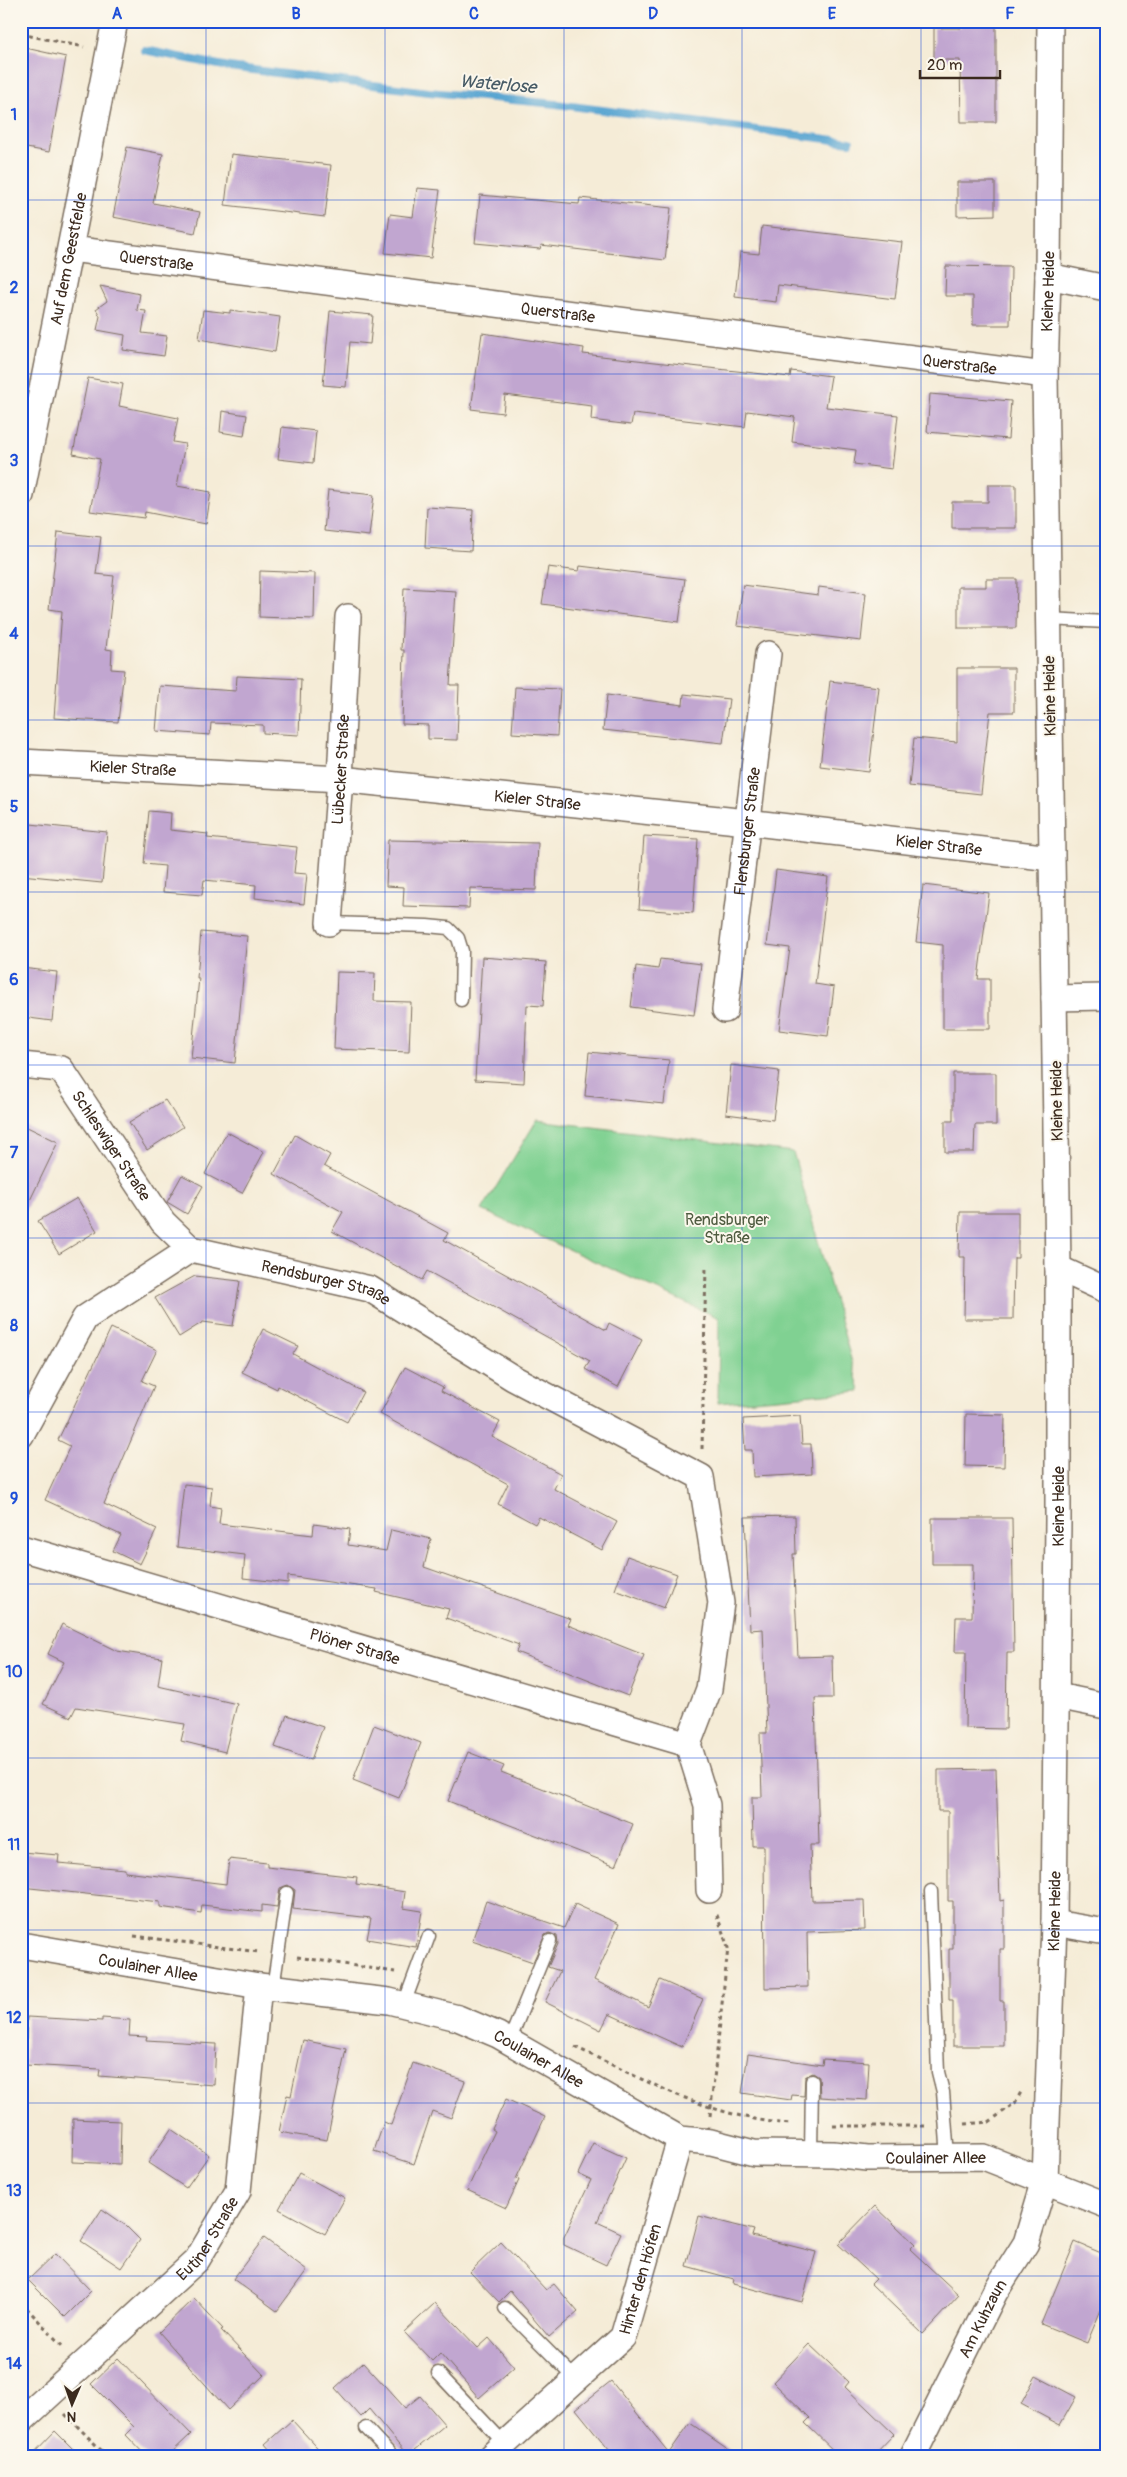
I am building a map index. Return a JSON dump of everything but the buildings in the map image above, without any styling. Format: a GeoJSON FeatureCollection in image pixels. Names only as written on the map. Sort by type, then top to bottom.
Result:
{"type":"FeatureCollection","features":[{"type":"Feature","properties":{"kind":"street","name":"Auf dem Geestfelde"},"geometry":{"type":"LineString","coordinates":[[21,495],[115,21]]}},
{"type":"Feature","properties":{"kind":"street","name":"Kleine Heide"},"geometry":{"type":"LineString","coordinates":[[1045,2180],[1054,1923],[1057,1696],[1058,1268],[1045,375],[1048,276],[1050,21]]}},
{"type":"Feature","properties":{"kind":"street","name":"Querstraße"},"geometry":{"type":"LineString","coordinates":[[71,249],[1045,375]]}},
{"type":"Feature","properties":{"kind":"street"},"geometry":{"type":"LineString","coordinates":[[1048,276],[1106,288]]}},
{"type":"Feature","properties":{"kind":"street","name":"Lübecker Straße"},"geometry":{"type":"LineString","coordinates":[[329,923],[340,779],[348,617]]}},
{"type":"Feature","properties":{"kind":"street","name":"Flensburger Straße"},"geometry":{"type":"LineString","coordinates":[[725,1010],[768,654]]}},
{"type":"Feature","properties":{"kind":"street","name":"Kieler Straße"},"geometry":{"type":"LineString","coordinates":[[21,762],[340,779],[747,822],[1051,858]]}},
{"type":"Feature","properties":{"kind":"street"},"geometry":{"type":"LineString","coordinates":[[1054,998],[1106,997]]}},
{"type":"Feature","properties":{"kind":"street","name":"Schleswiger Straße"},"geometry":{"type":"LineString","coordinates":[[21,1065],[61,1070],[163,1222],[191,1249]]}},
{"type":"Feature","properties":{"kind":"street"},"geometry":{"type":"LineString","coordinates":[[21,1436],[85,1318],[191,1249]]}},
{"type":"Feature","properties":{"kind":"street","name":"Rendsburger Straße"},"geometry":{"type":"LineString","coordinates":[[191,1249],[370,1289],[514,1378],[701,1477]]}},
{"type":"Feature","properties":{"kind":"street"},"geometry":{"type":"LineString","coordinates":[[1058,1268],[1106,1290]]}},
{"type":"Feature","properties":{"kind":"street"},"geometry":{"type":"LineString","coordinates":[[701,1477],[721,1603],[709,1689],[688,1744],[708,1805],[709,1890]]}},
{"type":"Feature","properties":{"kind":"street","name":"Plöner Straße"},"geometry":{"type":"LineString","coordinates":[[21,1548],[688,1744]]}},
{"type":"Feature","properties":{"kind":"street"},"geometry":{"type":"LineString","coordinates":[[1057,1696],[1106,1706]]}},
{"type":"Feature","properties":{"kind":"street"},"geometry":{"type":"LineString","coordinates":[[1054,1923],[1106,1932]]}},
{"type":"Feature","properties":{"kind":"street","name":"Coulainer Allee"},"geometry":{"type":"LineString","coordinates":[[21,1945],[266,1987],[404,2004],[458,2018],[509,2042],[680,2139],[711,2142],[754,2153],[811,2154],[867,2158],[984,2157],[1106,2205]]}},
{"type":"Feature","properties":{"kind":"street","name":"Eutiner Straße"},"geometry":{"type":"LineString","coordinates":[[21,2421],[197,2260],[238,2192],[266,1987]]}},
{"type":"Feature","properties":{"kind":"street","name":"Hinter den Höfen"},"geometry":{"type":"LineString","coordinates":[[498,2450],[623,2337],[680,2139]]}},
{"type":"Feature","properties":{"kind":"street","name":"Am Kuhzaun"},"geometry":{"type":"LineString","coordinates":[[913,2456],[995,2292],[1026,2243],[1045,2180]]}},
{"type":"Feature","properties":{"kind":"lane"},"geometry":{"type":"LineString","coordinates":[[1048,619],[1106,622]]}},
{"type":"Feature","properties":{"kind":"lane"},"geometry":{"type":"LineString","coordinates":[[329,923],[448,928],[458,938],[462,951],[461,1000]]}},
{"type":"Feature","properties":{"kind":"lane"},"geometry":{"type":"LineString","coordinates":[[931,1891],[938,2072],[943,2092],[948,2157]]}},
{"type":"Feature","properties":{"kind":"lane"},"geometry":{"type":"LineString","coordinates":[[266,1987],[287,1892]]}},
{"type":"Feature","properties":{"kind":"lane"},"geometry":{"type":"LineString","coordinates":[[404,2004],[429,1936]]}},
{"type":"Feature","properties":{"kind":"lane"},"geometry":{"type":"LineString","coordinates":[[509,2042],[550,1941]]}},
{"type":"Feature","properties":{"kind":"lane"},"geometry":{"type":"LineString","coordinates":[[811,2154],[812,2081]]}},
{"type":"Feature","properties":{"kind":"lane"},"geometry":{"type":"LineString","coordinates":[[505,2308],[576,2380]]}},
{"type":"Feature","properties":{"kind":"lane"},"geometry":{"type":"LineString","coordinates":[[438,2373],[498,2450]]}},
{"type":"Feature","properties":{"kind":"lane"},"geometry":{"type":"LineString","coordinates":[[366,2428],[392,2456]]}},
{"type":"Feature","properties":{"kind":"path"},"geometry":{"type":"LineString","coordinates":[[21,34],[108,52]]}},
{"type":"Feature","properties":{"kind":"path"},"geometry":{"type":"LineString","coordinates":[[701,1477],[706,1266]]}},
{"type":"Feature","properties":{"kind":"path"},"geometry":{"type":"LineString","coordinates":[[709,1890],[728,1948],[710,2107],[711,2142]]}},
{"type":"Feature","properties":{"kind":"path"},"geometry":{"type":"LineString","coordinates":[[21,2302],[81,2367]]}},
{"type":"Feature","properties":{"kind":"path"},"geometry":{"type":"LineString","coordinates":[[48,2397],[107,2456]]}},
{"type":"Feature","properties":{"kind":"green space","name":"Rendsburger Straße"},"geometry":{"type":"Polygon","coordinates":[[[537,1120],[793,1152],[860,1391],[718,1403],[719,1318],[482,1210],[537,1120]]]}},
{"type":"Feature","properties":{"kind":"waterway","name":"Waterlose"},"geometry":{"type":"LineString","coordinates":[[144,50],[229,67],[429,92],[556,104],[850,142]]}}]}
